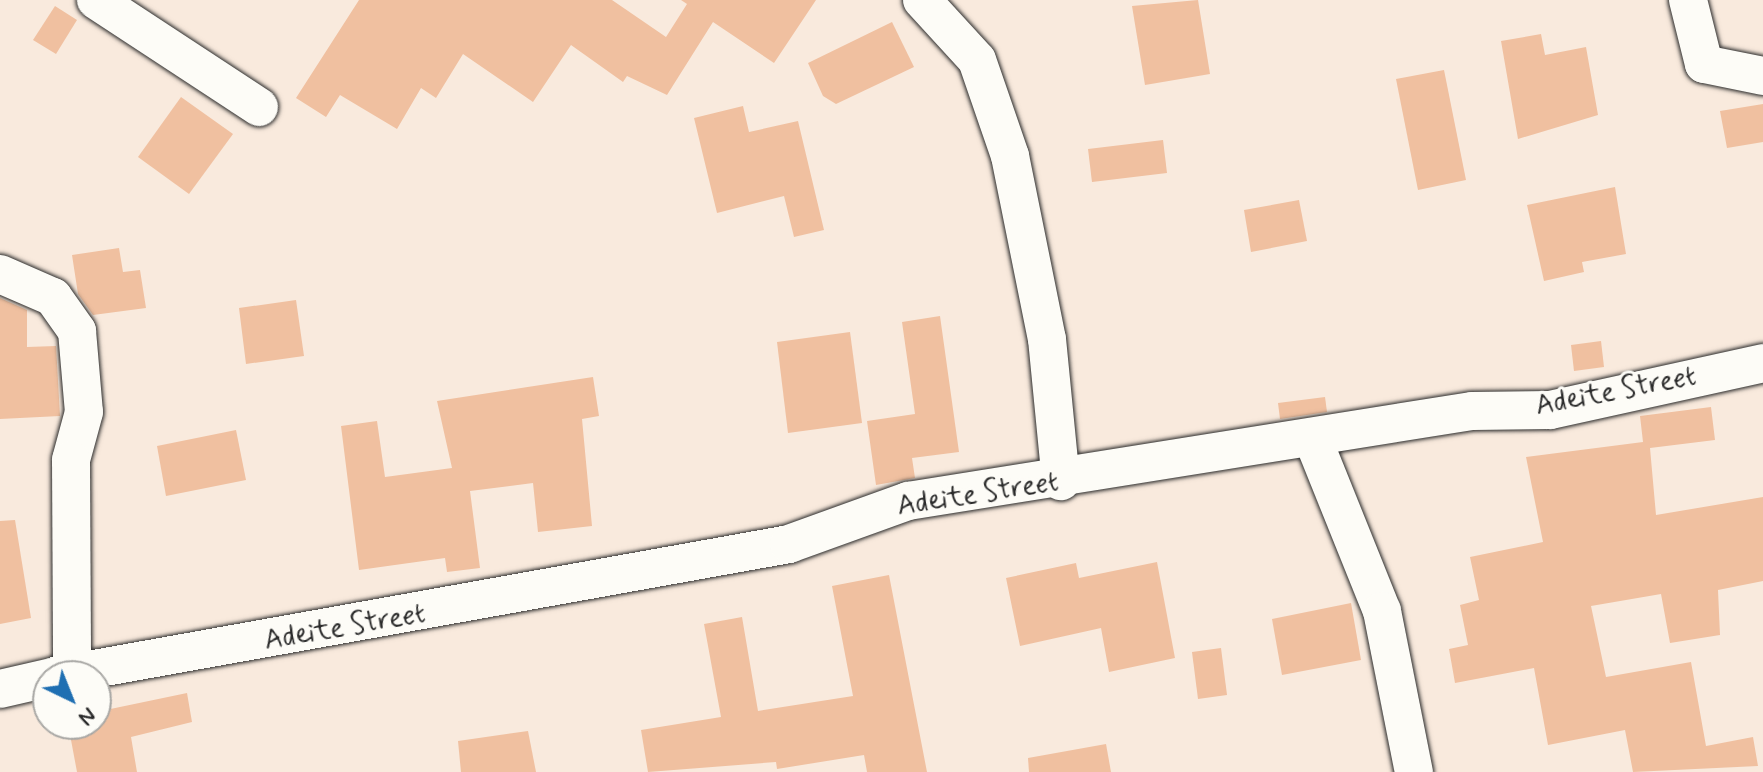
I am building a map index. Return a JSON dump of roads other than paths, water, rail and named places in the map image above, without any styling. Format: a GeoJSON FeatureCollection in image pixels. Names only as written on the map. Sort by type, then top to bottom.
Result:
{"type":"FeatureCollection","features":[{"type":"Feature","properties":{"kind":"street"},"geometry":{"type":"LineString","coordinates":[[96,0],[259,107]]}},
{"type":"Feature","properties":{"kind":"street"},"geometry":{"type":"LineString","coordinates":[[922,0],[977,60],[1010,156],[1047,339],[1061,481]]}},
{"type":"Feature","properties":{"kind":"street"},"geometry":{"type":"LineString","coordinates":[[1688,0],[1704,64],[1763,76]]}},
{"type":"Feature","properties":{"kind":"street"},"geometry":{"type":"LineString","coordinates":[[0,274],[53,297],[77,331],[84,412],[71,460],[59,660]]}},
{"type":"Feature","properties":{"kind":"street","name":"Adeite Street"},"geometry":{"type":"LineString","coordinates":[[112,666],[426,615],[789,544],[908,501],[1314,442],[1472,411],[1550,410],[1763,363]]}},
{"type":"Feature","properties":{"kind":"street"},"geometry":{"type":"LineString","coordinates":[[1314,442],[1382,611],[1414,772]]}},
{"type":"Feature","properties":{"kind":"street","name":"Adeite Street"},"geometry":{"type":"LineString","coordinates":[[0,689],[32,681]]}}]}
